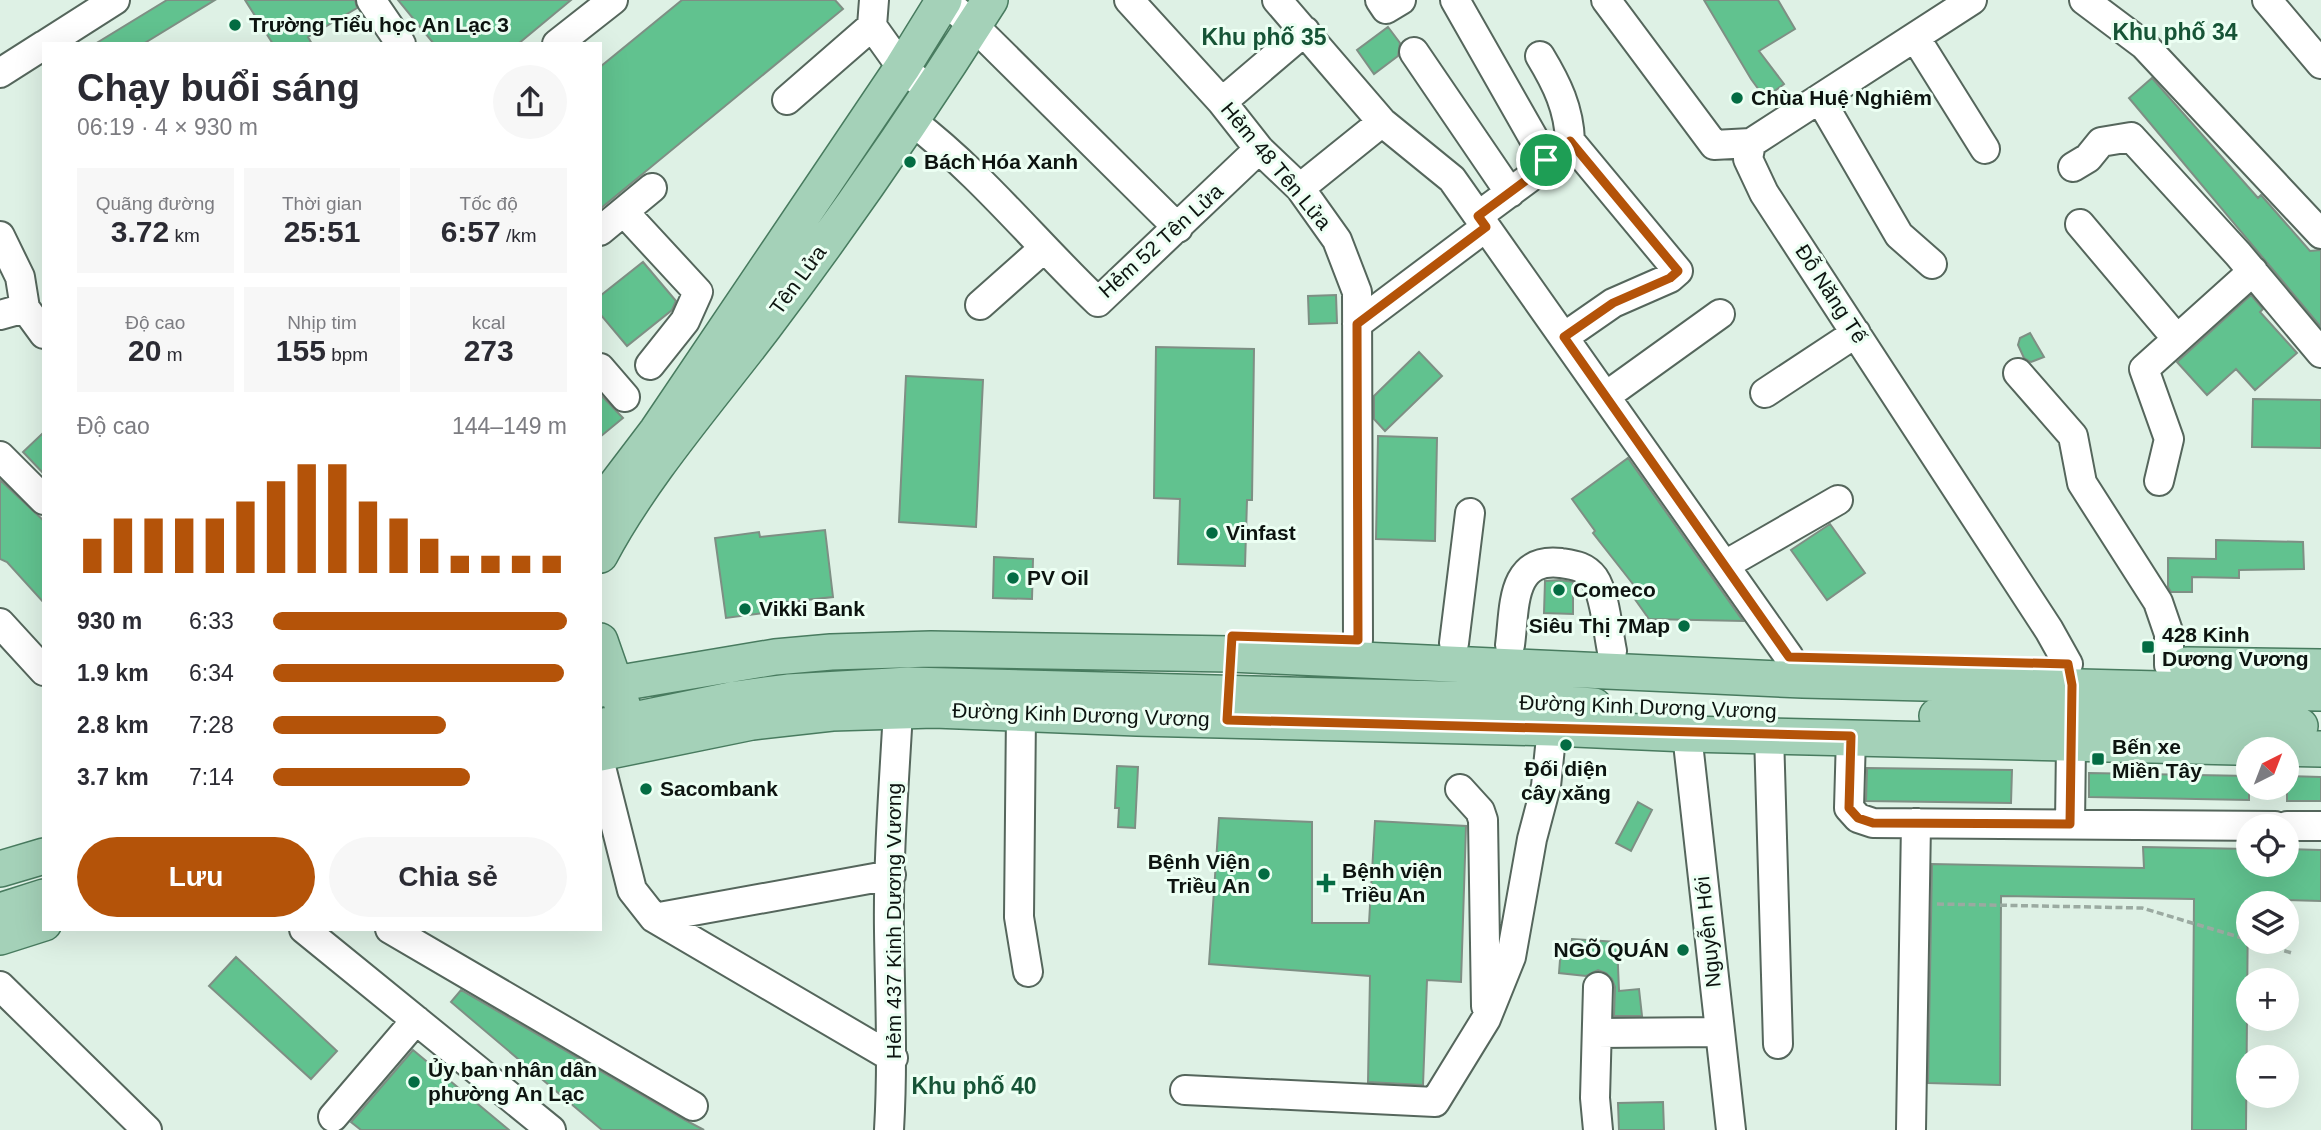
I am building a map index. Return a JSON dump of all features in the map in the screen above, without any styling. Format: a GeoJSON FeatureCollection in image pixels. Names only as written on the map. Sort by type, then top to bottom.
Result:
{"type":"FeatureCollection","features":[{"type":"Feature","properties":{"kind":"main road","name":"Tên Lửa"},"geometry":{"type":"LineString","coordinates":[[602,503],[657,431],[902,68],[944,0]]}},
{"type":"Feature","properties":{"kind":"main road","name":"Tên Lửa"},"geometry":{"type":"LineString","coordinates":[[602,552],[668,452],[766,324],[913,122],[982,13]]}},
{"type":"Feature","properties":{"kind":"main road","name":"Đường Kinh Dương Vương"},"geometry":{"type":"LineString","coordinates":[[1358,650],[1454,643],[1612,651],[1796,668],[2071,703],[2321,726]]}},
{"type":"Feature","properties":{"kind":"main road","name":"Đường Kinh Dương Vương"},"geometry":{"type":"LineString","coordinates":[[608,687],[775,657],[881,650],[1231,645],[1796,668]]}},
{"type":"Feature","properties":{"kind":"main road"},"geometry":{"type":"LineString","coordinates":[[1228,707],[1231,645]]}},
{"type":"Feature","properties":{"kind":"main road"},"geometry":{"type":"LineString","coordinates":[[602,652],[608,687],[621,730]]}},
{"type":"Feature","properties":{"kind":"main road","name":"Đường Kinh Dương Vương"},"geometry":{"type":"LineString","coordinates":[[2071,703],[2168,665],[2321,667]]}},
{"type":"Feature","properties":{"kind":"main road","name":"Đường Kinh Dương Vương"},"geometry":{"type":"LineString","coordinates":[[602,751],[621,730],[788,692],[870,687],[1687,734],[1769,734],[2071,703],[2321,693]]}},
{"type":"Feature","properties":{"kind":"main road","name":"Đường Kinh Dương Vương"},"geometry":{"type":"LineString","coordinates":[[621,730],[752,722],[832,713],[1021,713],[1519,701],[1851,725]]}},
{"type":"Feature","properties":{"kind":"main road","name":"Đường Kinh Dương Vương"},"geometry":{"type":"LineString","coordinates":[[2071,703],[2321,749]]}},
{"type":"Feature","properties":{"kind":"main road"},"geometry":{"type":"LineString","coordinates":[[0,847],[42,836]]}},
{"type":"Feature","properties":{"kind":"main road"},"geometry":{"type":"LineString","coordinates":[[0,869],[42,857]]}},
{"type":"Feature","properties":{"kind":"main road"},"geometry":{"type":"LineString","coordinates":[[0,911],[42,898]]}},
{"type":"Feature","properties":{"kind":"main road"},"geometry":{"type":"LineString","coordinates":[[0,937],[42,924]]}},
{"type":"Feature","properties":{"kind":"street"},"geometry":{"type":"LineString","coordinates":[[48,42],[115,0]]}},
{"type":"Feature","properties":{"kind":"street"},"geometry":{"type":"LineString","coordinates":[[371,0],[400,42]]}},
{"type":"Feature","properties":{"kind":"street"},"geometry":{"type":"LineString","coordinates":[[560,42],[613,0]]}},
{"type":"Feature","properties":{"kind":"street"},"geometry":{"type":"LineString","coordinates":[[944,0],[982,13],[1178,228]]}},
{"type":"Feature","properties":{"kind":"street"},"geometry":{"type":"LineString","coordinates":[[1277,0],[1382,122],[1452,179],[1796,668]]}},
{"type":"Feature","properties":{"kind":"street"},"geometry":{"type":"LineString","coordinates":[[1380,0],[1386,9],[1401,0]]}},
{"type":"Feature","properties":{"kind":"street"},"geometry":{"type":"LineString","coordinates":[[1455,0],[1546,160]]}},
{"type":"Feature","properties":{"kind":"street"},"geometry":{"type":"LineString","coordinates":[[1606,0],[1714,145],[1751,144],[1972,0]]}},
{"type":"Feature","properties":{"kind":"street"},"geometry":{"type":"LineString","coordinates":[[2084,0],[2144,45],[2321,234]]}},
{"type":"Feature","properties":{"kind":"street"},"geometry":{"type":"LineString","coordinates":[[2270,1],[2321,64]]}},
{"type":"Feature","properties":{"kind":"street","name":"Hẻm 48 Tên Lửa"},"geometry":{"type":"LineString","coordinates":[[1141,4],[1259,149],[1300,188],[1338,240],[1357,292],[1358,650]]}},
{"type":"Feature","properties":{"kind":"street"},"geometry":{"type":"LineString","coordinates":[[786,100],[873,13],[902,68],[932,92]]}},
{"type":"Feature","properties":{"kind":"street"},"geometry":{"type":"LineString","coordinates":[[1222,102],[1305,31]]}},
{"type":"Feature","properties":{"kind":"street"},"geometry":{"type":"LineString","coordinates":[[1915,37],[1985,149]]}},
{"type":"Feature","properties":{"kind":"street"},"geometry":{"type":"LineString","coordinates":[[0,73],[42,46]]}},
{"type":"Feature","properties":{"kind":"street"},"geometry":{"type":"LineString","coordinates":[[1414,52],[1510,193]]}},
{"type":"Feature","properties":{"kind":"street"},"geometry":{"type":"LineString","coordinates":[[1540,56],[1559,87],[1569,122],[1570,141],[1678,271],[1670,278],[1613,303],[1564,337]]}},
{"type":"Feature","properties":{"kind":"street"},"geometry":{"type":"LineString","coordinates":[[1820,99],[1899,235],[1931,264]]}},
{"type":"Feature","properties":{"kind":"street","name":"Hẻm 52 Tên Lửa"},"geometry":{"type":"LineString","coordinates":[[913,122],[951,151],[1043,249],[1098,302],[1259,149]]}},
{"type":"Feature","properties":{"kind":"street"},"geometry":{"type":"LineString","coordinates":[[1300,188],[1382,122]]}},
{"type":"Feature","properties":{"kind":"street"},"geometry":{"type":"LineString","coordinates":[[2073,167],[2088,158],[2101,142],[2131,136],[2253,271],[2321,352]]}},
{"type":"Feature","properties":{"kind":"street"},"geometry":{"type":"LineString","coordinates":[[1357,324],[1482,221],[1570,141]]}},
{"type":"Feature","properties":{"kind":"street","name":"Đỗ Năng Tế"},"geometry":{"type":"LineString","coordinates":[[1751,144],[1748,159],[1765,193],[2049,630],[2071,703]]}},
{"type":"Feature","properties":{"kind":"street"},"geometry":{"type":"LineString","coordinates":[[602,230],[652,188]]}},
{"type":"Feature","properties":{"kind":"street"},"geometry":{"type":"LineString","coordinates":[[625,213],[698,292],[732,319]]}},
{"type":"Feature","properties":{"kind":"street"},"geometry":{"type":"LineString","coordinates":[[2080,224],[2177,340]]}},
{"type":"Feature","properties":{"kind":"street"},"geometry":{"type":"LineString","coordinates":[[0,236],[20,277],[30,322]]}},
{"type":"Feature","properties":{"kind":"street"},"geometry":{"type":"LineString","coordinates":[[980,305],[1043,249]]}},
{"type":"Feature","properties":{"kind":"street"},"geometry":{"type":"LineString","coordinates":[[2160,481],[2169,439],[2144,369],[2253,271]]}},
{"type":"Feature","properties":{"kind":"street"},"geometry":{"type":"LineString","coordinates":[[650,365],[685,321],[698,292]]}},
{"type":"Feature","properties":{"kind":"street"},"geometry":{"type":"LineString","coordinates":[[1606,396],[1720,314]]}},
{"type":"Feature","properties":{"kind":"street"},"geometry":{"type":"LineString","coordinates":[[1765,393],[1856,333]]}},
{"type":"Feature","properties":{"kind":"street"},"geometry":{"type":"LineString","coordinates":[[602,370],[625,397]]}},
{"type":"Feature","properties":{"kind":"street"},"geometry":{"type":"LineString","coordinates":[[2018,373],[2073,436],[2082,484],[2158,602],[2168,634],[2168,665]]}},
{"type":"Feature","properties":{"kind":"street"},"geometry":{"type":"LineString","coordinates":[[0,456],[42,498]]}},
{"type":"Feature","properties":{"kind":"street"},"geometry":{"type":"LineString","coordinates":[[1724,565],[1838,500]]}},
{"type":"Feature","properties":{"kind":"street"},"geometry":{"type":"LineString","coordinates":[[1454,643],[1470,513]]}},
{"type":"Feature","properties":{"kind":"street"},"geometry":{"type":"LineString","coordinates":[[1510,645],[1517,592],[1525,573],[1544,561],[1580,566],[1594,579],[1612,651]]}},
{"type":"Feature","properties":{"kind":"street"},"geometry":{"type":"LineString","coordinates":[[0,623],[42,669]]}},
{"type":"Feature","properties":{"kind":"street"},"geometry":{"type":"LineString","coordinates":[[2070,824],[2071,703]]}},
{"type":"Feature","properties":{"kind":"street","name":"Hẻm 437 Kinh Dương Vương"},"geometry":{"type":"LineString","coordinates":[[889,1130],[893,1058],[889,929],[898,711]]}},
{"type":"Feature","properties":{"kind":"street"},"geometry":{"type":"LineString","coordinates":[[1021,713],[1019,917],[1028,972]]}},
{"type":"Feature","properties":{"kind":"street"},"geometry":{"type":"LineString","coordinates":[[1851,725],[1849,808],[1858,818],[1873,823],[2236,826]]}},
{"type":"Feature","properties":{"kind":"street"},"geometry":{"type":"LineString","coordinates":[[1185,1090],[1435,1102],[1486,1019],[1511,957],[1532,839],[1546,786],[1552,727]]}},
{"type":"Feature","properties":{"kind":"street","name":"Nguyễn Hới"},"geometry":{"type":"LineString","coordinates":[[1687,734],[1731,1130]]}},
{"type":"Feature","properties":{"kind":"street"},"geometry":{"type":"LineString","coordinates":[[1769,734],[1777,1044]]}},
{"type":"Feature","properties":{"kind":"street"},"geometry":{"type":"LineString","coordinates":[[602,771],[632,890],[654,918],[893,1058]]}},
{"type":"Feature","properties":{"kind":"street"},"geometry":{"type":"LineString","coordinates":[[1460,789],[1480,811],[1483,820],[1486,1019]]}},
{"type":"Feature","properties":{"kind":"street"},"geometry":{"type":"LineString","coordinates":[[1911,1130],[1916,823]]}},
{"type":"Feature","properties":{"kind":"street"},"geometry":{"type":"LineString","coordinates":[[2299,826],[2321,826]]}},
{"type":"Feature","properties":{"kind":"street"},"geometry":{"type":"LineString","coordinates":[[654,918],[891,875]]}},
{"type":"Feature","properties":{"kind":"street"},"geometry":{"type":"LineString","coordinates":[[306,931],[551,1130]]}},
{"type":"Feature","properties":{"kind":"street"},"geometry":{"type":"LineString","coordinates":[[393,931],[692,1106]]}},
{"type":"Feature","properties":{"kind":"street"},"geometry":{"type":"LineString","coordinates":[[0,986],[147,1130]]}},
{"type":"Feature","properties":{"kind":"street"},"geometry":{"type":"LineString","coordinates":[[1598,987],[1595,1098],[1598,1130]]}},
{"type":"Feature","properties":{"kind":"street"},"geometry":{"type":"LineString","coordinates":[[333,1117],[416,1020]]}},
{"type":"Feature","properties":{"kind":"street"},"geometry":{"type":"LineString","coordinates":[[1597,1034],[1719,1032]]}},
{"type":"Feature","properties":{"kind":"path"},"geometry":{"type":"LineString","coordinates":[[1914,903],[2142,908],[2236,936]]}},
{"type":"Feature","properties":{"kind":"building"},"geometry":{"type":"Polygon","coordinates":[[[167,0],[215,0],[146,42],[98,42],[167,0]]]}},
{"type":"Feature","properties":{"kind":"building"},"geometry":{"type":"Polygon","coordinates":[[[245,0],[355,0],[357,8],[308,37],[311,42],[272,42],[245,0]]]}},
{"type":"Feature","properties":{"kind":"building"},"geometry":{"type":"Polygon","coordinates":[[[398,0],[571,0],[520,42],[432,42],[398,0]]]}},
{"type":"Feature","properties":{"kind":"building"},"geometry":{"type":"Polygon","coordinates":[[[682,0],[835,0],[843,9],[602,207],[602,65],[682,0]]]}},
{"type":"Feature","properties":{"kind":"building"},"geometry":{"type":"Polygon","coordinates":[[[1704,0],[1778,0],[1795,29],[1759,51],[1784,84],[1765,98],[1704,0]]]}},
{"type":"Feature","properties":{"kind":"building"},"geometry":{"type":"Polygon","coordinates":[[[1388,27],[1400,43],[1398,56],[1374,74],[1357,50],[1388,27]]]}},
{"type":"Feature","properties":{"kind":"building"},"geometry":{"type":"Polygon","coordinates":[[[2152,78],[2258,198],[2261,195],[2310,251],[2321,250],[2321,327],[2129,98],[2152,78]]]}},
{"type":"Feature","properties":{"kind":"building"},"geometry":{"type":"Polygon","coordinates":[[[643,262],[676,301],[672,310],[627,346],[602,316],[602,294],[643,262]]]}},
{"type":"Feature","properties":{"kind":"building"},"geometry":{"type":"Polygon","coordinates":[[[1336,295],[1337,323],[1309,324],[1308,296],[1336,295]]]}},
{"type":"Feature","properties":{"kind":"building"},"geometry":{"type":"Polygon","coordinates":[[[2251,295],[2263,309],[2260,312],[2297,353],[2255,390],[2236,369],[2207,395],[2177,362],[2251,295]]]}},
{"type":"Feature","properties":{"kind":"building"},"geometry":{"type":"Polygon","coordinates":[[[2030,333],[2044,357],[2031,362],[2024,358],[2018,345],[2020,338],[2030,333]]]}},
{"type":"Feature","properties":{"kind":"building"},"geometry":{"type":"Polygon","coordinates":[[[1156,347],[1254,349],[1252,500],[1247,500],[1245,566],[1178,564],[1180,499],[1154,498],[1156,347]]]}},
{"type":"Feature","properties":{"kind":"building"},"geometry":{"type":"Polygon","coordinates":[[[1419,352],[1442,376],[1385,431],[1374,419],[1374,396],[1419,352]]]}},
{"type":"Feature","properties":{"kind":"building"},"geometry":{"type":"Polygon","coordinates":[[[906,376],[983,380],[976,527],[899,522],[906,376]]]}},
{"type":"Feature","properties":{"kind":"building"},"geometry":{"type":"Polygon","coordinates":[[[602,396],[623,418],[602,435],[602,396]]]}},
{"type":"Feature","properties":{"kind":"building"},"geometry":{"type":"Polygon","coordinates":[[[2253,399],[2321,400],[2321,448],[2252,447],[2253,399]]]}},
{"type":"Feature","properties":{"kind":"building"},"geometry":{"type":"Polygon","coordinates":[[[42,434],[42,472],[23,452],[42,434]]]}},
{"type":"Feature","properties":{"kind":"building"},"geometry":{"type":"Polygon","coordinates":[[[1378,436],[1437,438],[1435,541],[1376,539],[1378,436]]]}},
{"type":"Feature","properties":{"kind":"building"},"geometry":{"type":"Polygon","coordinates":[[[1628,458],[1743,621],[1649,619],[1634,598],[1640,593],[1593,533],[1595,531],[1572,499],[1628,458]]]}},
{"type":"Feature","properties":{"kind":"building"},"geometry":{"type":"Polygon","coordinates":[[[0,480],[42,519],[42,601],[7,562],[0,559],[0,480]]]}},
{"type":"Feature","properties":{"kind":"building"},"geometry":{"type":"Polygon","coordinates":[[[1830,524],[1865,573],[1827,600],[1791,550],[1830,524]]]}},
{"type":"Feature","properties":{"kind":"building"},"geometry":{"type":"Polygon","coordinates":[[[825,530],[833,597],[770,604],[771,612],[726,618],[715,538],[759,532],[760,537],[825,530]]]}},
{"type":"Feature","properties":{"kind":"building"},"geometry":{"type":"Polygon","coordinates":[[[2216,540],[2303,542],[2304,569],[2239,570],[2239,578],[2192,577],[2192,592],[2171,592],[2168,587],[2168,558],[2216,559],[2216,540]]]}},
{"type":"Feature","properties":{"kind":"building","name":"PV Oil"},"geometry":{"type":"Polygon","coordinates":[[[994,557],[1033,559],[1032,599],[993,598],[994,557]]]}},
{"type":"Feature","properties":{"kind":"building","name":"Comeco"},"geometry":{"type":"Polygon","coordinates":[[[1545,581],[1573,582],[1573,614],[1544,613],[1545,581]]]}},
{"type":"Feature","properties":{"kind":"building"},"geometry":{"type":"Polygon","coordinates":[[[1117,766],[1138,767],[1135,828],[1118,827],[1119,808],[1115,808],[1117,766]]]}},
{"type":"Feature","properties":{"kind":"building"},"geometry":{"type":"Polygon","coordinates":[[[1867,768],[2012,770],[2011,803],[1866,801],[1867,768]]]}},
{"type":"Feature","properties":{"kind":"building"},"geometry":{"type":"Polygon","coordinates":[[[2089,773],[2236,776],[2236,800],[2089,797],[2089,773]]]}},
{"type":"Feature","properties":{"kind":"building"},"geometry":{"type":"Polygon","coordinates":[[[2300,776],[2321,777],[2321,801],[2287,801],[2300,800],[2300,776]]]}},
{"type":"Feature","properties":{"kind":"building"},"geometry":{"type":"Polygon","coordinates":[[[1638,802],[1652,810],[1631,851],[1616,843],[1638,802]]]}},
{"type":"Feature","properties":{"kind":"building","name":"Bệnh Viện Triều An"},"geometry":{"type":"Polygon","coordinates":[[[1219,818],[1312,822],[1312,923],[1369,923],[1375,821],[1466,826],[1461,982],[1427,980],[1423,1085],[1368,1082],[1370,976],[1209,964],[1219,818]]]}},
{"type":"Feature","properties":{"kind":"building"},"geometry":{"type":"Polygon","coordinates":[[[2143,847],[2236,849],[2236,877],[2299,877],[2299,849],[2321,850],[2321,901],[2299,900],[2299,891],[2236,891],[2236,954],[2248,954],[2247,968],[2236,968],[2236,1031],[2247,1031],[2247,1045],[2236,1045],[2236,1108],[2246,1108],[2246,1130],[2192,1130],[2194,899],[2001,896],[2000,1085],[1928,1083],[1932,864],[2144,868],[2143,847]]]}},
{"type":"Feature","properties":{"kind":"building"},"geometry":{"type":"Polygon","coordinates":[[[1572,939],[1617,942],[1619,991],[1639,989],[1642,1016],[1614,1016],[1615,987],[1606,973],[1598,970],[1586,976],[1559,973],[1561,947],[1571,948],[1572,939]]]}},
{"type":"Feature","properties":{"kind":"building"},"geometry":{"type":"Polygon","coordinates":[[[236,957],[337,1051],[311,1079],[209,986],[236,957]]]}},
{"type":"Feature","properties":{"kind":"building"},"geometry":{"type":"Polygon","coordinates":[[[461,990],[704,1130],[602,1130],[451,1002],[461,990]]]}},
{"type":"Feature","properties":{"kind":"building","name":"Ủy ban nhân dân phường An Lạc"},"geometry":{"type":"Polygon","coordinates":[[[413,1050],[509,1130],[361,1130],[351,1122],[413,1050]]]}},
{"type":"Feature","properties":{"kind":"building"},"geometry":{"type":"Polygon","coordinates":[[[1663,1102],[1664,1130],[1619,1130],[1618,1103],[1663,1102]]]}},
{"type":"Feature","properties":{"kind":"place","name":"Trường Tiểu học An Lạc 3"},"geometry":{"type":"Point","coordinates":[235,25]}},
{"type":"Feature","properties":{"kind":"place","name":"Chùa Huệ Nghiêm"},"geometry":{"type":"Point","coordinates":[1737,98]}},
{"type":"Feature","properties":{"kind":"place","name":"Bách Hóa Xanh"},"geometry":{"type":"Point","coordinates":[910,162]}},
{"type":"Feature","properties":{"kind":"place","name":"Vinfast"},"geometry":{"type":"Point","coordinates":[1212,533]}},
{"type":"Feature","properties":{"kind":"place","name":"PV Oil"},"geometry":{"type":"Point","coordinates":[1013,578]}},
{"type":"Feature","properties":{"kind":"place","name":"Comeco"},"geometry":{"type":"Point","coordinates":[1559,590]}},
{"type":"Feature","properties":{"kind":"place","name":"Vikki Bank"},"geometry":{"type":"Point","coordinates":[745,609]}},
{"type":"Feature","properties":{"kind":"place","name":"Siêu Thị 7Map"},"geometry":{"type":"Point","coordinates":[1684,626]}},
{"type":"Feature","properties":{"kind":"place","name":"428 Kinh Dương Vương"},"geometry":{"type":"Point","coordinates":[2148,647]}},
{"type":"Feature","properties":{"kind":"place","name":"Đối diện cây xăng"},"geometry":{"type":"Point","coordinates":[1566,745]}},
{"type":"Feature","properties":{"kind":"place","name":"Bến xe Miền Tây"},"geometry":{"type":"Point","coordinates":[2098,759]}},
{"type":"Feature","properties":{"kind":"place","name":"Sacombank"},"geometry":{"type":"Point","coordinates":[646,789]}},
{"type":"Feature","properties":{"kind":"place","name":"Bệnh Viện Triều An"},"geometry":{"type":"Point","coordinates":[1264,874]}},
{"type":"Feature","properties":{"kind":"place","name":"Bệnh viện Triều An"},"geometry":{"type":"Point","coordinates":[1326,883]}},
{"type":"Feature","properties":{"kind":"place","name":"NGÕ QUÁN"},"geometry":{"type":"Point","coordinates":[1683,950]}},
{"type":"Feature","properties":{"kind":"place","name":"Ủy ban nhân dân phường An Lạc"},"geometry":{"type":"Point","coordinates":[414,1082]}},
{"type":"Feature","properties":{"kind":"district","name":"Khu phố 34"},"geometry":{"type":"Point","coordinates":[2175,32]}},
{"type":"Feature","properties":{"kind":"district","name":"Khu phố 35"},"geometry":{"type":"Point","coordinates":[1264,37]}},
{"type":"Feature","properties":{"kind":"district","name":"Khu phố 40"},"geometry":{"type":"Point","coordinates":[974,1086]}},
{"type":"Feature","properties":{"kind":"route"},"geometry":{"type":"LineString","coordinates":[[1570,141],[1678,271],[1670,278],[1613,303],[1564,337],[1789,657],[2068,664],[2072,685],[2070,824],[1873,823],[1858,818],[1849,808],[1851,736],[1687,734],[1552,727],[1227,720],[1232,636],[1358,640],[1357,324],[1486,227],[1478,216],[1532,176],[1546,160],[1570,141]]}}]}
